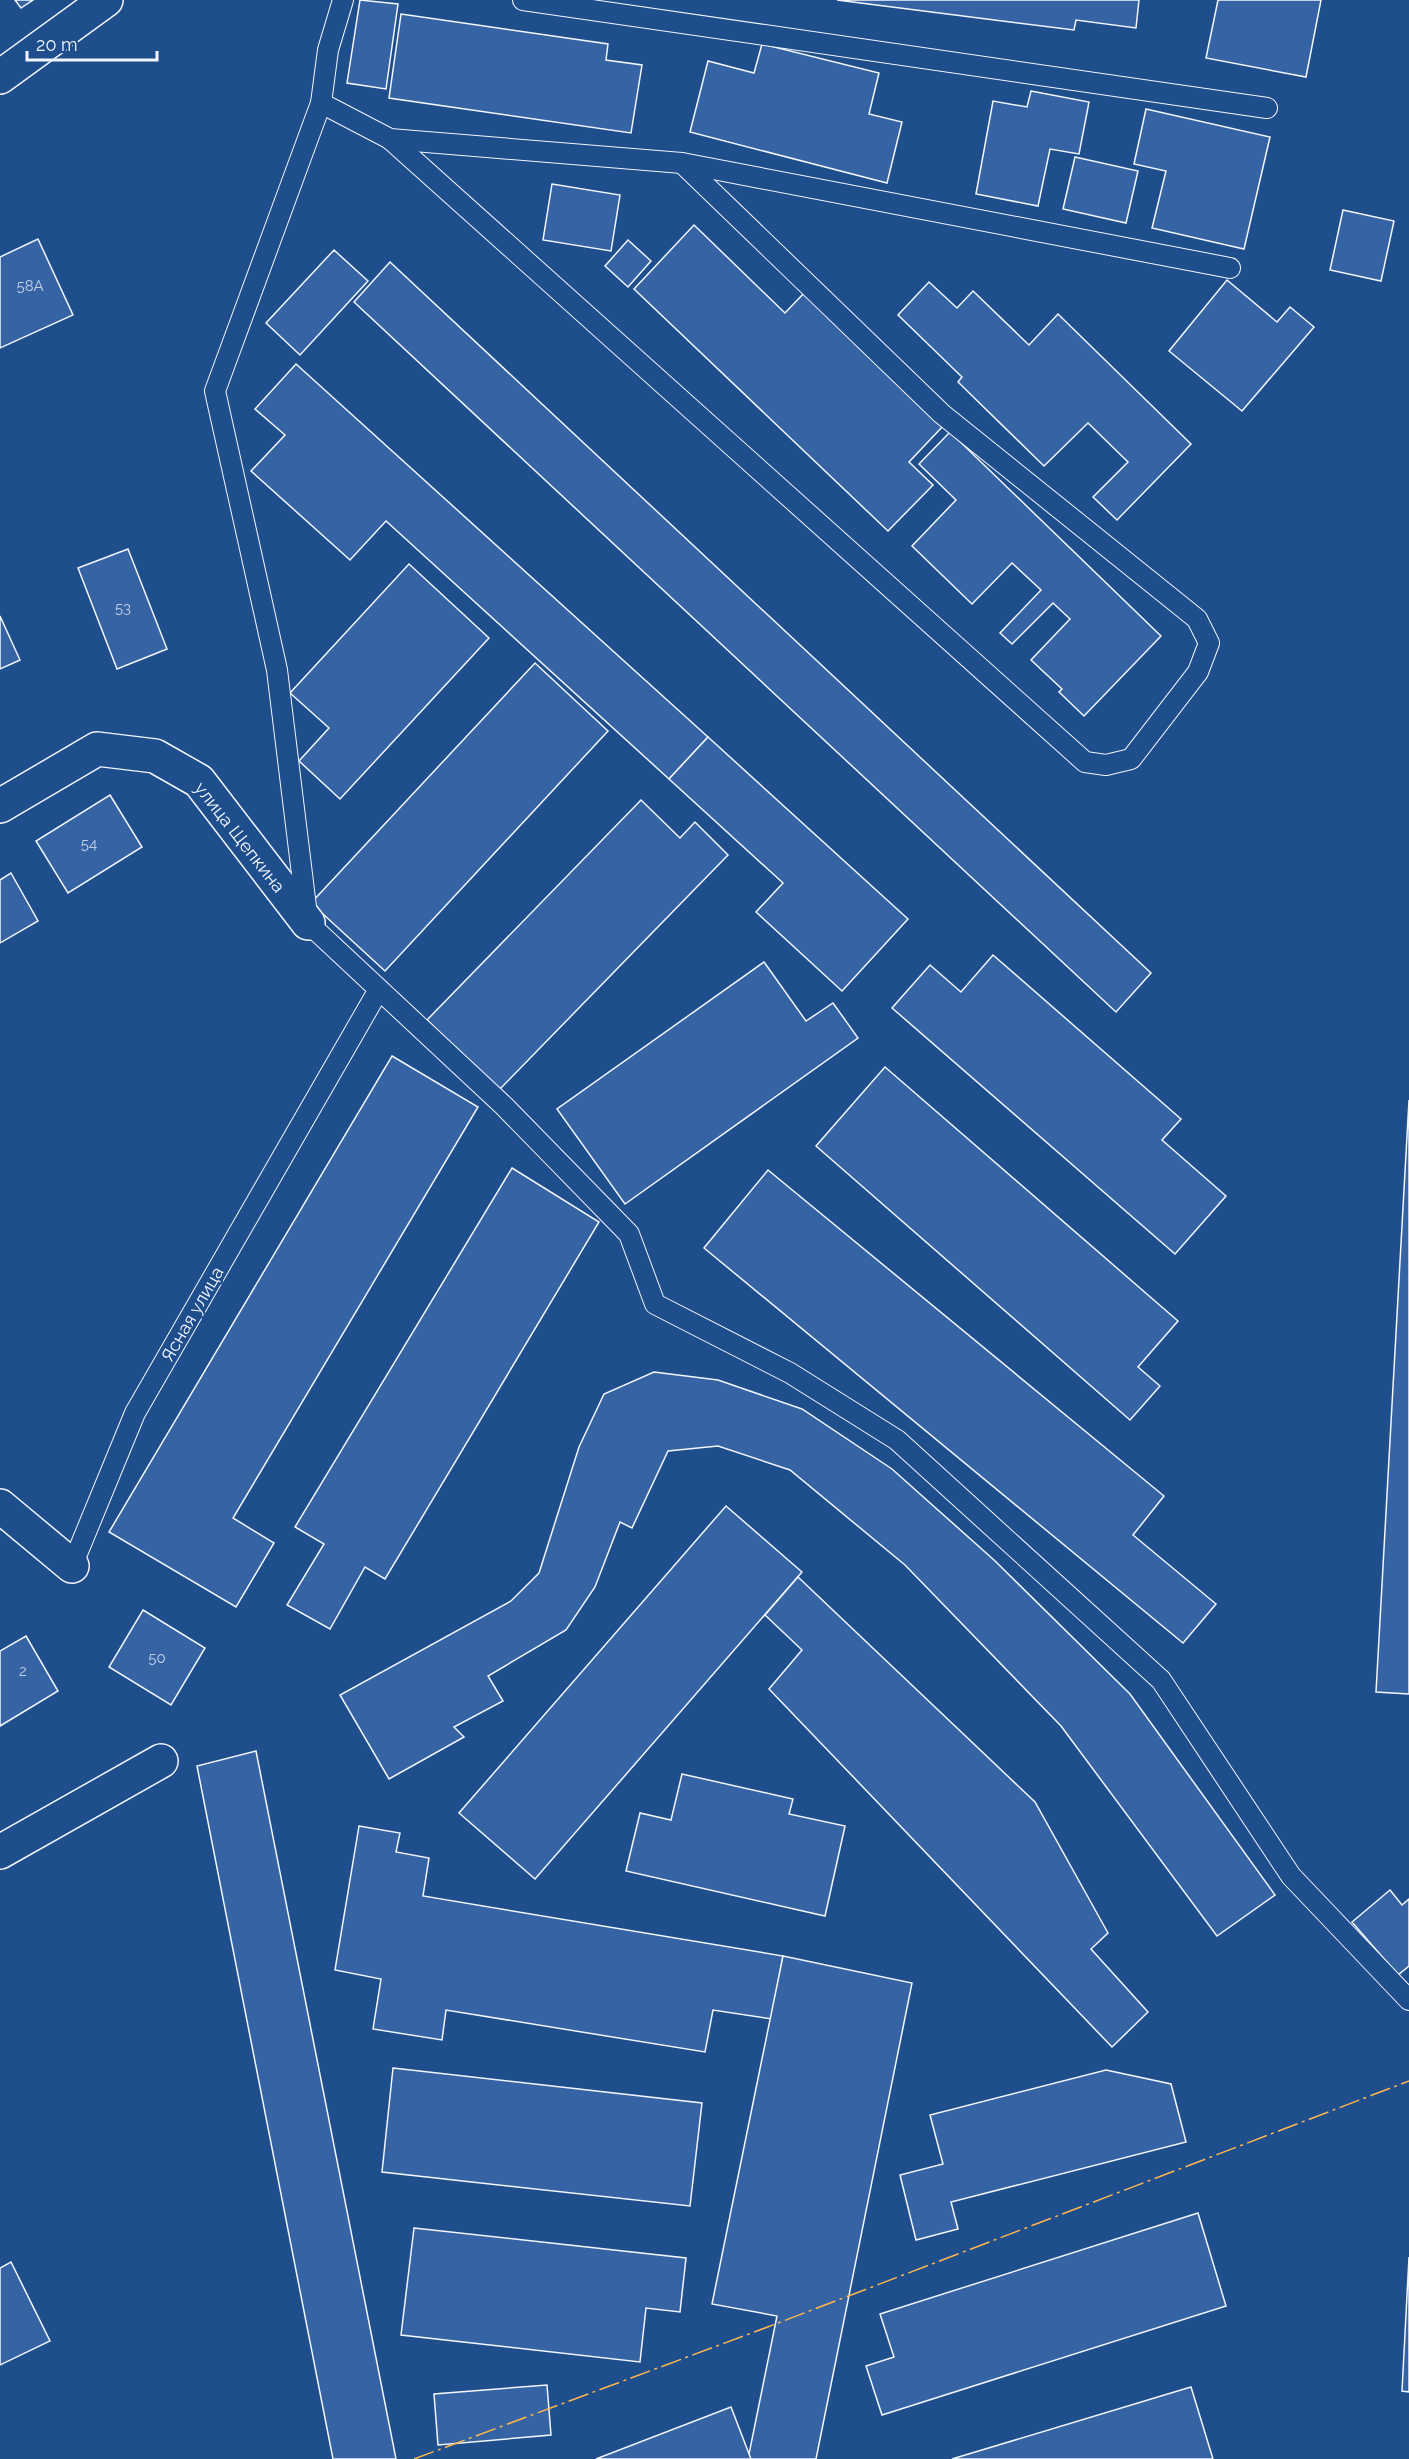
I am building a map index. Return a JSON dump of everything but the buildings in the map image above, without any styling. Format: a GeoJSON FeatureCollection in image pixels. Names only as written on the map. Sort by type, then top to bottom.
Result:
{"type":"FeatureCollection","features":[{"type":"Feature","properties":{"kind":"street"},"geometry":{"type":"LineString","coordinates":[[0,77],[106,0]]}},
{"type":"Feature","properties":{"kind":"street","name":"улица Щепкина"},"geometry":{"type":"LineString","coordinates":[[0,807],[98,749],[155,756],[199,781],[308,923]]}},
{"type":"Feature","properties":{"kind":"street","name":"Ясная улица"},"geometry":{"type":"LineString","coordinates":[[0,1506],[72,1566]]}},
{"type":"Feature","properties":{"kind":"street"},"geometry":{"type":"LineString","coordinates":[[0,1852],[161,1761]]}},
{"type":"Feature","properties":{"kind":"lane"},"geometry":{"type":"LineString","coordinates":[[343,0],[327,50],[321,103],[215,391],[277,670],[308,923],[378,991],[504,1106],[629,1234],[655,1304],[790,1373],[897,1440],[1161,1680],[1291,1876],[1409,2000]]}},
{"type":"Feature","properties":{"kind":"lane"},"geometry":{"type":"LineString","coordinates":[[523,0],[1267,108]]}},
{"type":"Feature","properties":{"kind":"lane"},"geometry":{"type":"LineString","coordinates":[[321,103],[390,139],[1085,762],[1106,765],[1131,759],[1198,672],[1209,644],[1197,619],[942,414],[682,163]]}},
{"type":"Feature","properties":{"kind":"lane"},"geometry":{"type":"LineString","coordinates":[[390,139],[682,163],[1230,268]]}},
{"type":"Feature","properties":{"kind":"lane","name":"Ясная улица"},"geometry":{"type":"LineString","coordinates":[[72,1566],[135,1413],[378,991]]}},
{"type":"Feature","properties":{"kind":"power"},"geometry":{"type":"LineString","coordinates":[[414,2459],[765,2328],[1409,2081]]}}]}
